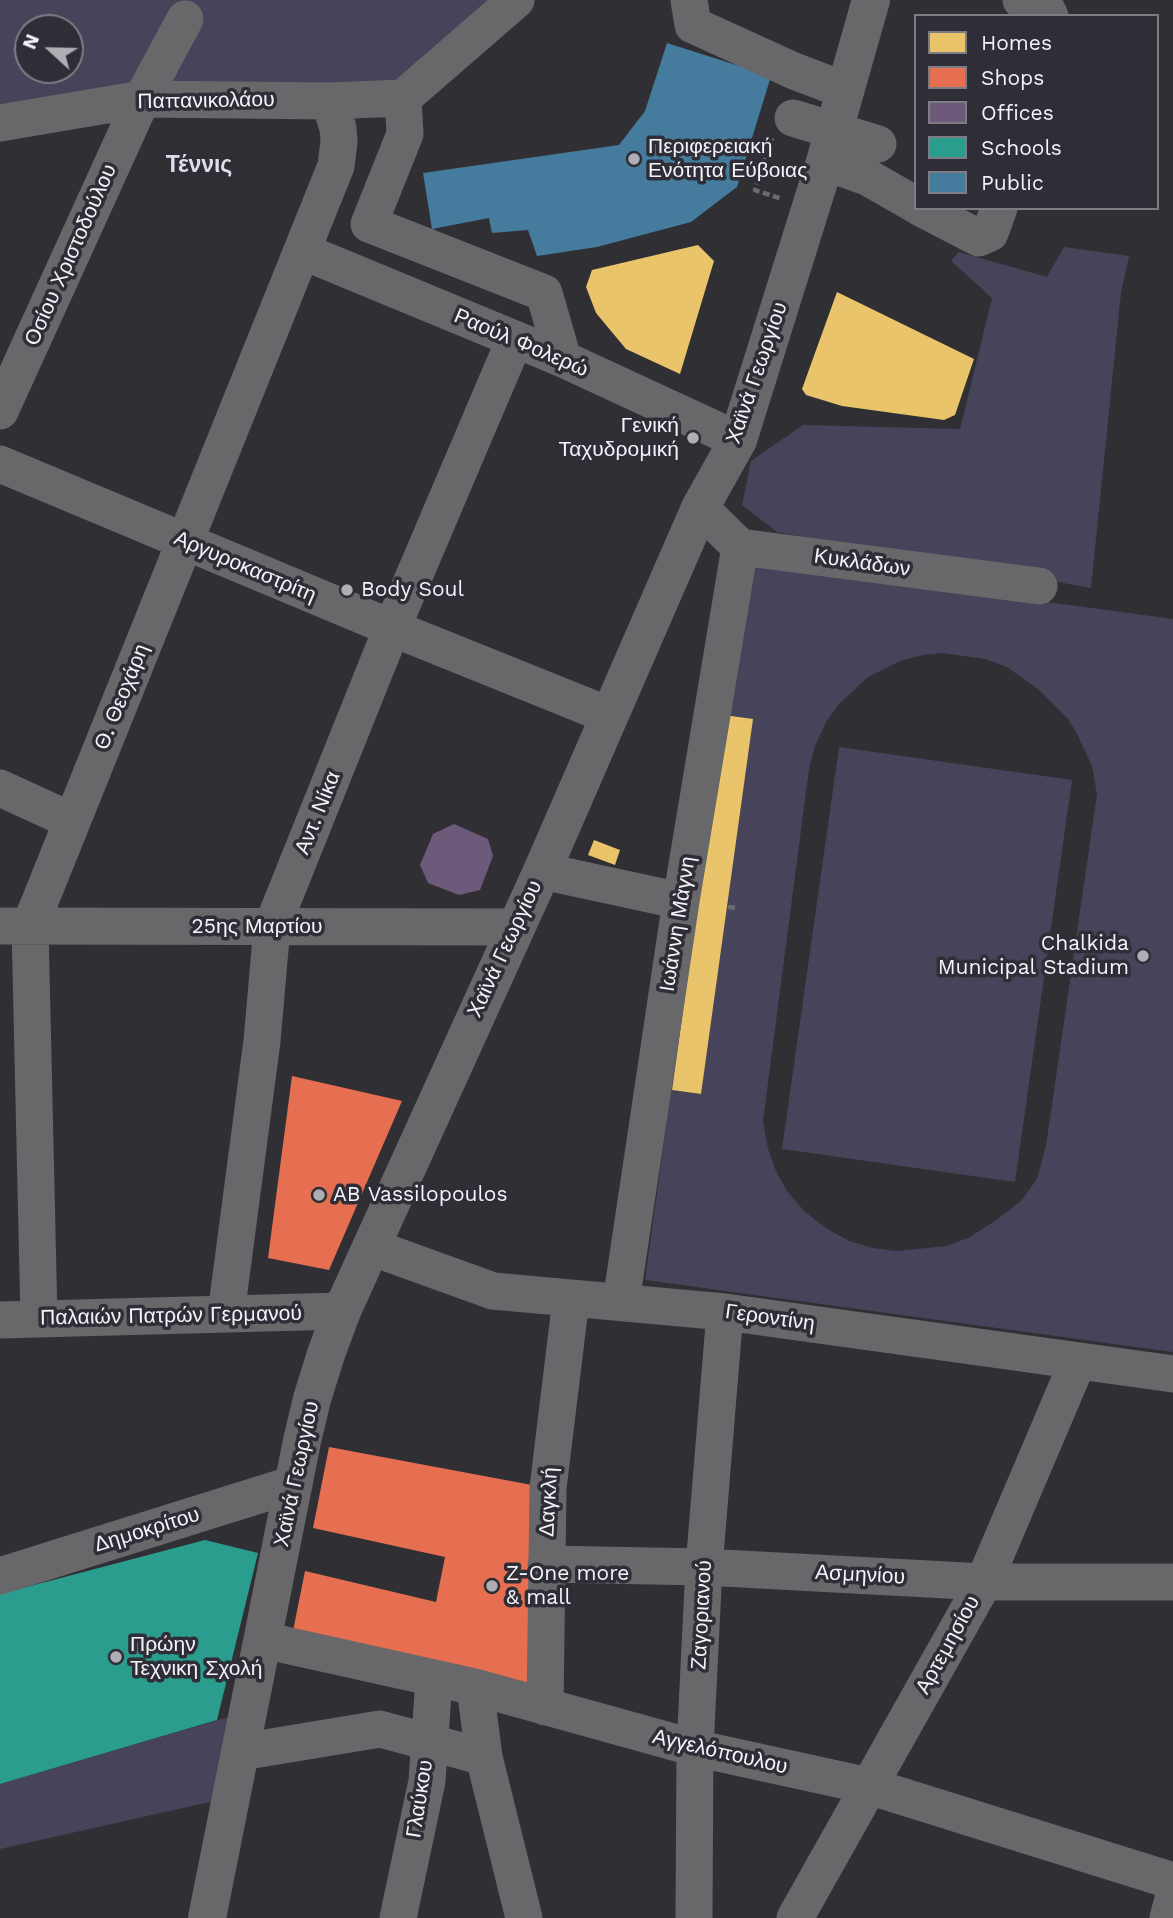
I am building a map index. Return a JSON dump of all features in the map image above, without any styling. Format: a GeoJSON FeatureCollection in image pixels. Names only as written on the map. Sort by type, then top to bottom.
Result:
{"type":"FeatureCollection","features":[{"type":"Feature","properties":{"kind":"main road","name":"Χαϊνά Γεωργίου"},"geometry":{"type":"LineString","coordinates":[[207,1918],[312,1399],[342,1311],[514,927],[542,871],[699,508],[738,439],[811,209],[871,0]]}},
{"type":"Feature","properties":{"kind":"street"},"geometry":{"type":"LineString","coordinates":[[516,0],[402,97],[405,134],[369,224],[544,293],[563,359]]}},
{"type":"Feature","properties":{"kind":"street"},"geometry":{"type":"LineString","coordinates":[[689,0],[693,25],[794,71],[844,90]]}},
{"type":"Feature","properties":{"kind":"street"},"geometry":{"type":"LineString","coordinates":[[1021,0],[1041,6],[1049,14]]}},
{"type":"Feature","properties":{"kind":"street","name":"Οσίου Χριστοδούλου"},"geometry":{"type":"LineString","coordinates":[[0,411],[142,99],[185,19]]}},
{"type":"Feature","properties":{"kind":"street","name":"Παπανικολάου"},"geometry":{"type":"LineString","coordinates":[[0,123],[142,99],[329,101],[402,97]]}},
{"type":"Feature","properties":{"kind":"street","name":"Θ. Θεοχάρη"},"geometry":{"type":"LineString","coordinates":[[39,1319],[15,926],[72,821],[332,178],[338,154],[338,128],[329,101]]}},
{"type":"Feature","properties":{"kind":"street"},"geometry":{"type":"LineString","coordinates":[[776,126],[790,129],[793,118],[878,144]]}},
{"type":"Feature","properties":{"kind":"street"},"geometry":{"type":"LineString","coordinates":[[825,162],[867,177],[914,204]]}},
{"type":"Feature","properties":{"kind":"street"},"geometry":{"type":"LineString","coordinates":[[924,210],[979,238],[990,233],[998,210]]}},
{"type":"Feature","properties":{"kind":"street","name":"Ραούλ Φολερώ"},"geometry":{"type":"LineString","coordinates":[[302,251],[563,359],[738,439]]}},
{"type":"Feature","properties":{"kind":"street","name":"Αντ. Νίκα"},"geometry":{"type":"LineString","coordinates":[[226,1314],[262,1041],[272,927],[392,628],[515,339]]}},
{"type":"Feature","properties":{"kind":"street","name":"Αργυροκαστρίτη"},"geometry":{"type":"LineString","coordinates":[[0,464],[608,715]]}},
{"type":"Feature","properties":{"kind":"street"},"geometry":{"type":"LineString","coordinates":[[699,508],[740,547]]}},
{"type":"Feature","properties":{"kind":"street","name":"Κυκλάδων"},"geometry":{"type":"LineString","coordinates":[[740,547],[1039,586]]}},
{"type":"Feature","properties":{"kind":"street","name":"Ιωάννη Μὰγνη"},"geometry":{"type":"LineString","coordinates":[[621,1302],[681,901],[740,547]]}},
{"type":"Feature","properties":{"kind":"street"},"geometry":{"type":"LineString","coordinates":[[0,788],[72,821]]}},
{"type":"Feature","properties":{"kind":"street"},"geometry":{"type":"LineString","coordinates":[[542,871],[681,901]]}},
{"type":"Feature","properties":{"kind":"street","name":"25ης Μαρτίου"},"geometry":{"type":"LineString","coordinates":[[15,926],[514,927]]}},
{"type":"Feature","properties":{"kind":"street","name":"Γεροντίνη"},"geometry":{"type":"LineString","coordinates":[[372,1247],[493,1291],[725,1312],[1173,1374]]}},
{"type":"Feature","properties":{"kind":"street","name":"Δαγκλή"},"geometry":{"type":"LineString","coordinates":[[545,1707],[548,1488],[571,1299]]}},
{"type":"Feature","properties":{"kind":"street","name":"Παλαιών Πατρών Γερμανού"},"geometry":{"type":"LineString","coordinates":[[0,1320],[342,1311]]}},
{"type":"Feature","properties":{"kind":"street","name":"Ζαγοριανού"},"geometry":{"type":"LineString","coordinates":[[694,1918],[695,1748],[704,1567],[725,1312]]}},
{"type":"Feature","properties":{"kind":"street","name":"Αρτεμησίου"},"geometry":{"type":"LineString","coordinates":[[795,1918],[984,1582],[1078,1361]]}},
{"type":"Feature","properties":{"kind":"street","name":"Δημοκρίτου"},"geometry":{"type":"LineString","coordinates":[[0,1576],[294,1484]]}},
{"type":"Feature","properties":{"kind":"street","name":"Ασμηνίου"},"geometry":{"type":"LineString","coordinates":[[546,1564],[704,1567],[984,1582],[1173,1582]]}},
{"type":"Feature","properties":{"kind":"street","name":"Αγγελόπουλου"},"geometry":{"type":"LineString","coordinates":[[263,1640],[475,1687],[695,1748],[869,1786],[1173,1881]]}},
{"type":"Feature","properties":{"kind":"street","name":"Γλαύκου"},"geometry":{"type":"LineString","coordinates":[[398,1918],[427,1781],[434,1678]]}},
{"type":"Feature","properties":{"kind":"street"},"geometry":{"type":"LineString","coordinates":[[475,1687],[484,1757],[524,1918]]}},
{"type":"Feature","properties":{"kind":"street"},"geometry":{"type":"LineString","coordinates":[[241,1752],[380,1729],[484,1757]]}},
{"type":"Feature","properties":{"kind":"street"},"geometry":{"type":"LineString","coordinates":[[1168,1918],[1173,1899]]}},
{"type":"Feature","properties":{"kind":"path"},"geometry":{"type":"LineString","coordinates":[[776,126],[755,190],[811,209]]}},
{"type":"Feature","properties":{"kind":"path"},"geometry":{"type":"LineString","coordinates":[[728,907],[737,908]]}},
{"type":"Feature","properties":{"kind":"shaded area"},"geometry":{"type":"Polygon","coordinates":[[[0,0],[508,0],[399,90],[0,116],[0,0]]]}},
{"type":"Feature","properties":{"kind":"shaded area"},"geometry":{"type":"Polygon","coordinates":[[[1064,247],[1129,256],[1121,293],[1091,588],[777,532],[742,505],[751,461],[803,425],[960,429],[992,298],[951,261],[959,252],[1047,277],[1064,247]]]}},
{"type":"Feature","properties":{"kind":"shaded area"},"geometry":{"type":"Polygon","coordinates":[[[744,561],[1173,619],[1173,1352],[645,1280],[744,561]],[[943,653],[900,661],[868,677],[839,704],[826,722],[815,746],[809,769],[763,1121],[768,1149],[776,1171],[787,1191],[805,1212],[849,1241],[897,1251],[946,1246],[968,1238],[1021,1201],[1037,1179],[1046,1146],[1097,794],[1092,766],[1076,732],[1068,719],[1038,689],[1007,667],[985,659],[943,653]],[[724,716],[672,1090],[700,1094],[701,1094],[724,716]]]}},
{"type":"Feature","properties":{"kind":"shaded area"},"geometry":{"type":"Polygon","coordinates":[[[839,747],[1072,780],[1015,1182],[782,1149],[839,747]]]}},
{"type":"Feature","properties":{"kind":"shaded area"},"geometry":{"type":"Polygon","coordinates":[[[249,1711],[232,1797],[0,1849],[0,1784],[249,1711]]]}},
{"type":"Feature","properties":{"kind":"building: Homes"},"geometry":{"type":"Polygon","coordinates":[[[698,245],[714,261],[680,374],[626,349],[596,313],[586,287],[592,270],[698,245]]]}},
{"type":"Feature","properties":{"kind":"building: Homes"},"geometry":{"type":"Polygon","coordinates":[[[837,292],[974,359],[955,415],[944,420],[842,406],[806,395],[802,389],[837,292]]]}},
{"type":"Feature","properties":{"kind":"building: Homes"},"geometry":{"type":"Polygon","coordinates":[[[724,715],[753,719],[701,1094],[672,1090],[724,715]]]}},
{"type":"Feature","properties":{"kind":"building: Homes"},"geometry":{"type":"Polygon","coordinates":[[[594,840],[620,850],[615,865],[588,855],[594,840]]]}},
{"type":"Feature","properties":{"kind":"building: Shops","name":"AB Vassilopoulos"},"geometry":{"type":"Polygon","coordinates":[[[292,1076],[402,1101],[329,1270],[268,1258],[292,1076]]]}},
{"type":"Feature","properties":{"kind":"building: Shops","name":"Z-One more & mall"},"geometry":{"type":"Polygon","coordinates":[[[329,1447],[548,1488],[545,1707],[290,1646],[305,1571],[436,1602],[445,1557],[313,1528],[329,1447]]]}},
{"type":"Feature","properties":{"kind":"building: Offices"},"geometry":{"type":"Polygon","coordinates":[[[454,824],[488,839],[493,856],[480,890],[459,895],[428,883],[420,865],[433,834],[454,824]]]}},
{"type":"Feature","properties":{"kind":"building: Schools","name":"Πρώην Τεχνικη Σχολή"},"geometry":{"type":"Polygon","coordinates":[[[205,1540],[258,1553],[217,1720],[0,1784],[0,1594],[205,1540]]]}},
{"type":"Feature","properties":{"kind":"building: Public","name":"Περιφερειακή Ενότητα Εύβοιας"},"geometry":{"type":"Polygon","coordinates":[[[667,43],[771,76],[737,187],[691,222],[597,247],[537,256],[528,230],[492,233],[489,218],[432,229],[423,173],[619,145],[645,111],[667,43]]]}},
{"type":"Feature","properties":{"kind":"place","name":"Περιφερειακή Ενότητα Εύβοιας"},"geometry":{"type":"Point","coordinates":[634,159]}},
{"type":"Feature","properties":{"kind":"place","name":"Γενική Ταχυδρομική"},"geometry":{"type":"Point","coordinates":[693,438]}},
{"type":"Feature","properties":{"kind":"place","name":"Body Soul"},"geometry":{"type":"Point","coordinates":[347,590]}},
{"type":"Feature","properties":{"kind":"place","name":"Chalkida Municipal Stadium"},"geometry":{"type":"Point","coordinates":[1143,956]}},
{"type":"Feature","properties":{"kind":"place","name":"AB Vassilopoulos"},"geometry":{"type":"Point","coordinates":[319,1195]}},
{"type":"Feature","properties":{"kind":"place","name":"Z-One more & mall"},"geometry":{"type":"Point","coordinates":[492,1586]}},
{"type":"Feature","properties":{"kind":"place","name":"Πρώην Τεχνικη Σχολή"},"geometry":{"type":"Point","coordinates":[116,1657]}},
{"type":"Feature","properties":{"kind":"district","name":"Τέννις"},"geometry":{"type":"Point","coordinates":[199,165]}}]}
